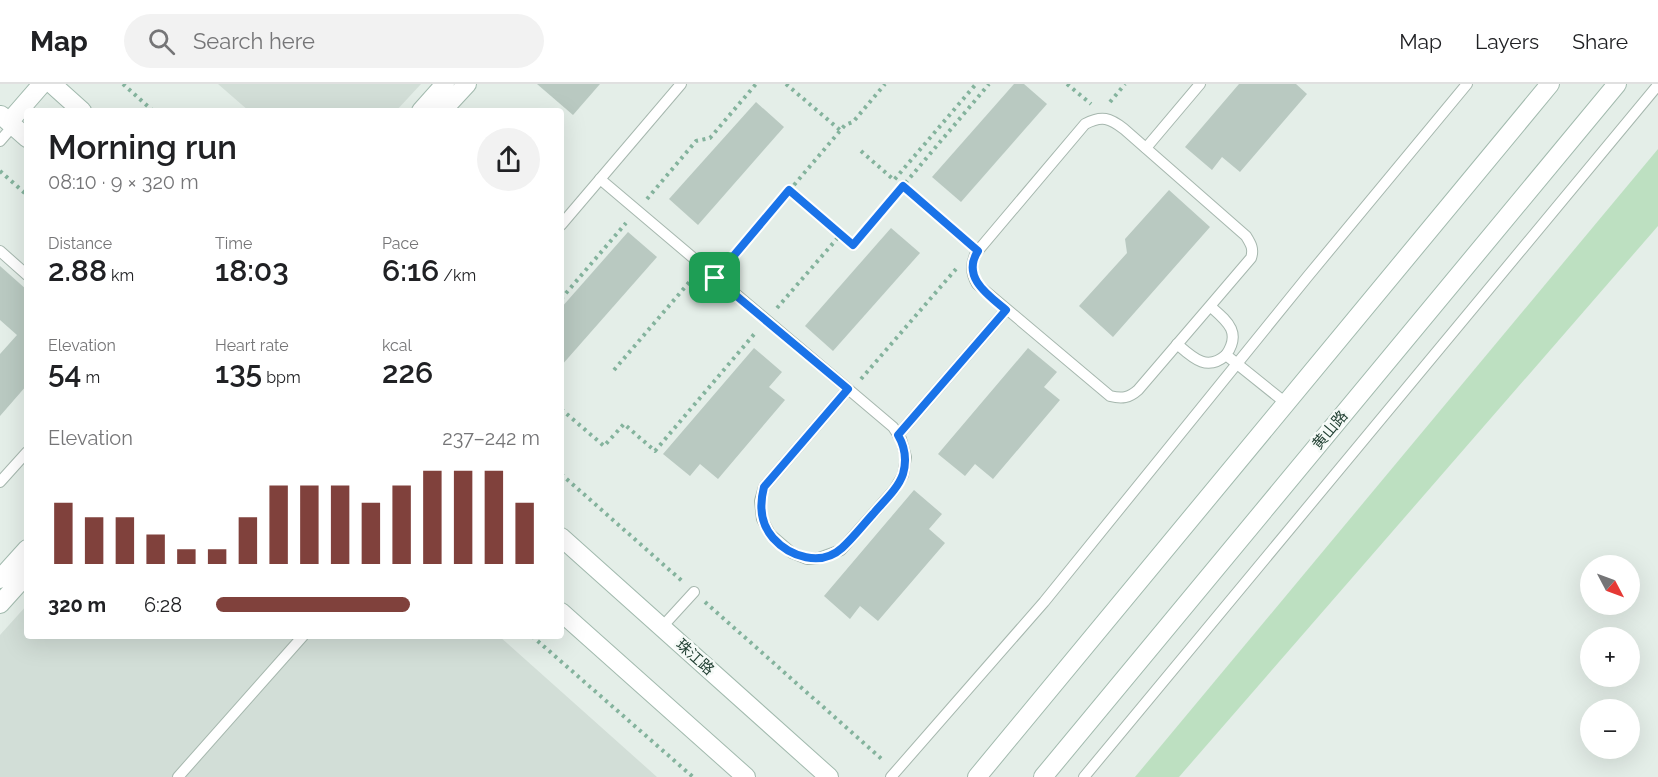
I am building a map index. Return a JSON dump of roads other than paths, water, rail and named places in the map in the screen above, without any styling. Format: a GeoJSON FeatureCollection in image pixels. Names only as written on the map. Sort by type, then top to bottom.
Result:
{"type":"FeatureCollection","features":[{"type":"Feature","properties":{"kind":"main road"},"geometry":{"type":"LineString","coordinates":[[24,135],[7,121],[42,84]]}},
{"type":"Feature","properties":{"kind":"main road"},"geometry":{"type":"LineString","coordinates":[[51,84],[79,108]]}},
{"type":"Feature","properties":{"kind":"main road"},"geometry":{"type":"LineString","coordinates":[[424,108],[445,84]]}},
{"type":"Feature","properties":{"kind":"main road"},"geometry":{"type":"LineString","coordinates":[[445,108],[466,84]]}},
{"type":"Feature","properties":{"kind":"main road"},"geometry":{"type":"LineString","coordinates":[[977,777],[1551,84]]}},
{"type":"Feature","properties":{"kind":"main road","name":"黄山路"},"geometry":{"type":"LineString","coordinates":[[1043,777],[1617,84]]}},
{"type":"Feature","properties":{"kind":"main road","name":"珠江路"},"geometry":{"type":"LineString","coordinates":[[564,540],[829,777]]}},
{"type":"Feature","properties":{"kind":"main road"},"geometry":{"type":"LineString","coordinates":[[0,579],[24,552]]}},
{"type":"Feature","properties":{"kind":"main road"},"geometry":{"type":"LineString","coordinates":[[0,604],[24,577]]}},
{"type":"Feature","properties":{"kind":"main road"},"geometry":{"type":"LineString","coordinates":[[564,615],[746,777]]}},
{"type":"Feature","properties":{"kind":"lane"},"geometry":{"type":"LineString","coordinates":[[564,221],[681,84]]}},
{"type":"Feature","properties":{"kind":"lane"},"geometry":{"type":"LineString","coordinates":[[1146,148],[1200,84]]}},
{"type":"Feature","properties":{"kind":"lane"},"geometry":{"type":"LineString","coordinates":[[894,774],[1044,602],[1467,84]]}},
{"type":"Feature","properties":{"kind":"lane"},"geometry":{"type":"LineString","coordinates":[[1084,777],[1658,85]]}},
{"type":"Feature","properties":{"kind":"lane"},"geometry":{"type":"LineString","coordinates":[[1103,117],[1112,120],[1146,148],[1246,237],[1252,249],[1251,258],[1138,390],[1130,396],[1119,399],[1110,396],[977,284],[975,256],[1085,124],[1103,117]]}},
{"type":"Feature","properties":{"kind":"lane"},"geometry":{"type":"LineString","coordinates":[[0,141],[7,121]]}},
{"type":"Feature","properties":{"kind":"lane"},"geometry":{"type":"LineString","coordinates":[[600,179],[893,427],[898,435],[906,457],[903,475],[894,490],[841,550],[819,558],[807,559],[792,554],[778,544],[762,519],[760,501],[764,487],[849,390]]}},
{"type":"Feature","properties":{"kind":"lane"},"geometry":{"type":"LineString","coordinates":[[0,251],[24,272]]}},
{"type":"Feature","properties":{"kind":"lane"},"geometry":{"type":"LineString","coordinates":[[1177,344],[1192,357],[1207,364],[1218,363],[1226,355],[1232,346],[1230,326],[1210,306]]}},
{"type":"Feature","properties":{"kind":"lane"},"geometry":{"type":"LineString","coordinates":[[898,435],[1006,310]]}},
{"type":"Feature","properties":{"kind":"lane"},"geometry":{"type":"LineString","coordinates":[[1226,355],[1287,404]]}},
{"type":"Feature","properties":{"kind":"lane"},"geometry":{"type":"LineString","coordinates":[[0,482],[24,455]]}},
{"type":"Feature","properties":{"kind":"lane"},"geometry":{"type":"LineString","coordinates":[[662,627],[694,592]]}},
{"type":"Feature","properties":{"kind":"lane"},"geometry":{"type":"LineString","coordinates":[[178,777],[300,639]]}}]}
